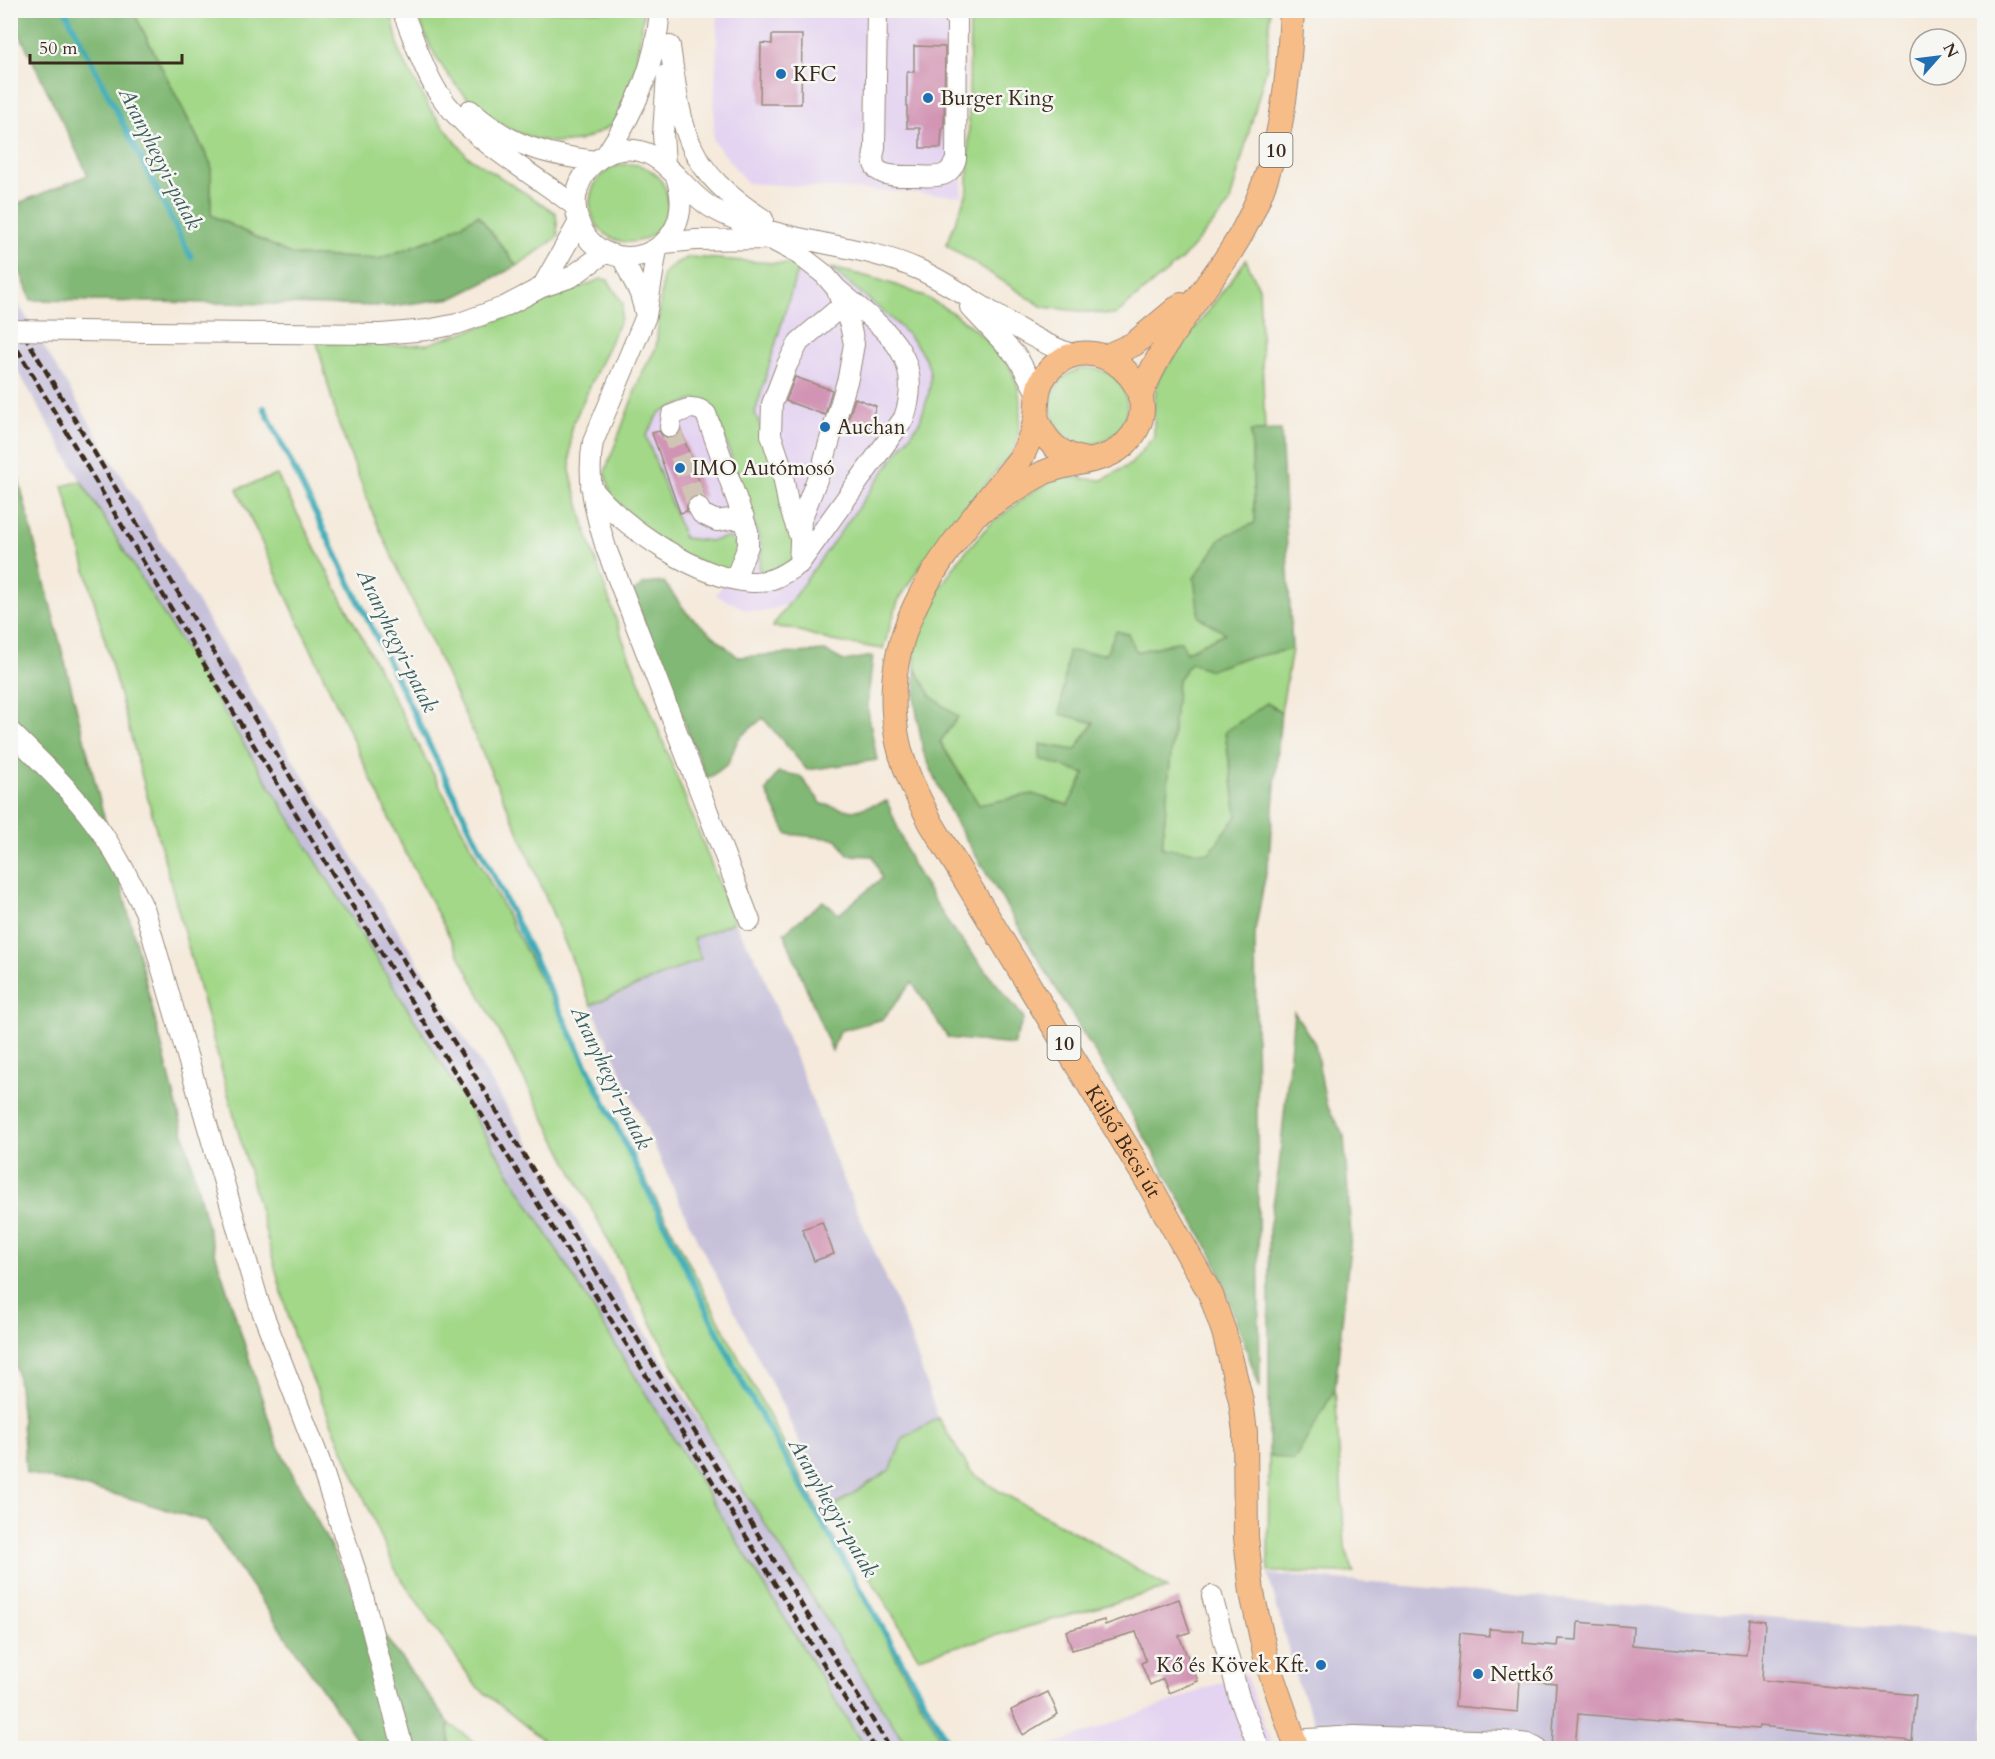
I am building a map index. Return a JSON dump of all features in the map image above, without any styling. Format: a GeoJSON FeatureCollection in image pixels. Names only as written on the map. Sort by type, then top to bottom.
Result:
{"type":"FeatureCollection","features":[{"type":"Feature","properties":{"kind":"main road","name":"10"},"geometry":{"type":"LineString","coordinates":[[976,514],[1042,473],[1086,460],[1102,458],[1116,452],[1129,441],[1139,420],[1140,397],[1151,367],[1241,234],[1264,189],[1280,135],[1289,75],[1292,10]]}},
{"type":"Feature","properties":{"kind":"main road","name":"10"},"geometry":{"type":"LineString","coordinates":[[976,514],[1022,456],[1030,441],[1036,417],[1037,393],[1041,382],[1054,365],[1074,356],[1090,354],[1105,357],[1134,344],[1153,331],[1213,275]]}},
{"type":"Feature","properties":{"kind":"main road"},"geometry":{"type":"LineString","coordinates":[[1105,357],[1128,372],[1140,397]]}},
{"type":"Feature","properties":{"kind":"main road"},"geometry":{"type":"LineString","coordinates":[[1036,417],[1042,434],[1054,447],[1069,456],[1086,460]]}},
{"type":"Feature","properties":{"kind":"main road","name":"Külső Bécsi út"},"geometry":{"type":"LineString","coordinates":[[976,514],[952,544],[919,596],[901,639],[894,670],[898,743],[912,785],[931,823],[1148,1182],[1211,1295],[1224,1332],[1241,1401],[1245,1432],[1246,1537],[1252,1593],[1267,1662],[1296,1744]]}},
{"type":"Feature","properties":{"kind":"street"},"geometry":{"type":"LineString","coordinates":[[402,10],[437,90],[458,116],[485,141],[577,214],[590,240],[614,254],[639,256],[661,246],[793,239]]}},
{"type":"Feature","properties":{"kind":"street"},"geometry":{"type":"LineString","coordinates":[[542,287],[577,214],[577,189],[584,174],[601,157],[642,93],[655,48],[660,10]]}},
{"type":"Feature","properties":{"kind":"street"},"geometry":{"type":"LineString","coordinates":[[665,164],[663,103],[673,10]]}},
{"type":"Feature","properties":{"kind":"street"},"geometry":{"type":"LineString","coordinates":[[876,10],[875,148],[872,159],[876,169],[890,176],[941,176],[953,166],[957,21],[951,10]]}},
{"type":"Feature","properties":{"kind":"street"},"geometry":{"type":"LineString","coordinates":[[670,46],[684,131],[705,171],[745,208],[793,239]]}},
{"type":"Feature","properties":{"kind":"street"},"geometry":{"type":"LineString","coordinates":[[421,54],[471,111],[504,137],[546,154],[601,157],[635,150],[651,154],[665,164],[677,180],[713,208],[793,239],[885,257],[920,270],[1049,347],[1074,356]]}},
{"type":"Feature","properties":{"kind":"street"},"geometry":{"type":"LineString","coordinates":[[677,180],[682,197],[681,214],[675,230],[661,246],[646,316],[593,442],[590,485],[609,558],[750,921]]}},
{"type":"Feature","properties":{"kind":"street"},"geometry":{"type":"LineString","coordinates":[[590,485],[603,502],[648,540],[721,575],[754,582],[777,578],[799,564],[904,418],[911,397],[911,377],[897,342],[840,296],[825,274],[797,253],[769,239]]}},
{"type":"Feature","properties":{"kind":"street"},"geometry":{"type":"LineString","coordinates":[[10,330],[381,334],[427,330],[457,324],[504,307],[542,287],[572,277],[614,254]]}},
{"type":"Feature","properties":{"kind":"street"},"geometry":{"type":"LineString","coordinates":[[614,254],[640,294],[646,316]]}},
{"type":"Feature","properties":{"kind":"street"},"geometry":{"type":"LineString","coordinates":[[951,288],[1018,358],[1037,393]]}},
{"type":"Feature","properties":{"kind":"street"},"geometry":{"type":"LineString","coordinates":[[799,564],[802,543],[801,520],[821,467],[849,378],[854,344],[840,296]]}},
{"type":"Feature","properties":{"kind":"street"},"geometry":{"type":"LineString","coordinates":[[802,543],[771,435],[772,404],[787,364],[799,342],[840,296]]}},
{"type":"Feature","properties":{"kind":"street"},"geometry":{"type":"LineString","coordinates":[[670,427],[672,415],[692,407],[700,408],[706,414],[744,517],[748,546],[735,579]]}},
{"type":"Feature","properties":{"kind":"street"},"geometry":{"type":"LineString","coordinates":[[699,507],[702,514],[717,520],[744,517]]}},
{"type":"Feature","properties":{"kind":"street"},"geometry":{"type":"LineString","coordinates":[[10,730],[69,791],[94,822],[116,855],[145,911],[259,1304],[320,1459],[359,1581],[403,1749]]}},
{"type":"Feature","properties":{"kind":"street"},"geometry":{"type":"LineString","coordinates":[[1212,1596],[1239,1697],[1258,1749]]}},
{"type":"Feature","properties":{"kind":"street"},"geometry":{"type":"LineString","coordinates":[[1296,1744],[1354,1737],[1492,1741],[1528,1744],[1536,1749]]}},
{"type":"Feature","properties":{"kind":"shaded area"},"geometry":{"type":"Polygon","coordinates":[[[718,11],[966,11],[962,196],[747,183],[713,140],[718,11]]]}},
{"type":"Feature","properties":{"kind":"shaded area"},"geometry":{"type":"Polygon","coordinates":[[[799,265],[830,268],[891,319],[914,343],[929,365],[930,393],[919,423],[787,605],[760,612],[744,609],[716,595],[729,574],[729,537],[710,541],[684,538],[646,436],[660,412],[697,398],[715,409],[762,547],[759,567],[778,471],[755,413],[799,265]]]}},
{"type":"Feature","properties":{"kind":"shaded area"},"geometry":{"type":"Polygon","coordinates":[[[10,290],[252,693],[718,1450],[908,1748],[865,1748],[81,481],[11,359],[10,290]]]}},
{"type":"Feature","properties":{"kind":"shaded area"},"geometry":{"type":"Polygon","coordinates":[[[734,922],[760,966],[837,1164],[907,1327],[938,1418],[903,1438],[891,1469],[829,1509],[782,1404],[689,1223],[591,1005],[701,959],[692,939],[734,922]]]}},
{"type":"Feature","properties":{"kind":"shaded area"},"geometry":{"type":"Polygon","coordinates":[[[1268,1574],[1954,1633],[1984,1638],[1984,1748],[1326,1748],[1296,1679],[1268,1574]]]}},
{"type":"Feature","properties":{"kind":"shaded area"},"geometry":{"type":"Polygon","coordinates":[[[1245,1674],[1273,1748],[1045,1748],[1245,1674]]]}},
{"type":"Feature","properties":{"kind":"green space"},"geometry":{"type":"Polygon","coordinates":[[[11,10],[133,11],[211,165],[211,215],[292,255],[379,259],[443,235],[478,215],[517,266],[453,298],[392,306],[31,300],[11,247],[11,206],[88,175],[11,16],[11,10]]]}},
{"type":"Feature","properties":{"kind":"green space"},"geometry":{"type":"Polygon","coordinates":[[[133,11],[391,11],[400,54],[430,109],[467,156],[556,213],[558,237],[517,266],[478,215],[443,235],[379,259],[292,255],[211,215],[211,164],[133,11]]]}},
{"type":"Feature","properties":{"kind":"green space"},"geometry":{"type":"Polygon","coordinates":[[[418,11],[644,11],[635,70],[614,124],[582,140],[550,142],[524,135],[499,123],[455,84],[438,61],[426,36],[418,11]]]}},
{"type":"Feature","properties":{"kind":"green space"},"geometry":{"type":"Polygon","coordinates":[[[970,11],[1270,11],[1267,66],[1229,205],[1182,259],[1115,315],[1043,307],[946,245],[968,190],[970,11]]]}},
{"type":"Feature","properties":{"kind":"green space"},"geometry":{"type":"Polygon","coordinates":[[[629,164],[644,167],[657,175],[665,188],[668,203],[665,218],[657,231],[644,239],[629,242],[614,239],[601,231],[593,218],[590,203],[593,188],[601,175],[614,167],[629,164]]]}},
{"type":"Feature","properties":{"kind":"green space"},"geometry":{"type":"Polygon","coordinates":[[[689,257],[799,265],[755,413],[778,471],[796,550],[790,565],[764,574],[759,568],[762,547],[715,410],[697,399],[660,412],[646,436],[684,538],[710,541],[729,537],[739,549],[729,574],[665,547],[612,497],[605,472],[641,375],[656,348],[663,274],[674,264],[689,257]]]}},
{"type":"Feature","properties":{"kind":"green space"},"geometry":{"type":"Polygon","coordinates":[[[1246,260],[1259,288],[1265,431],[1251,432],[1255,523],[1222,537],[1225,633],[1186,652],[1180,641],[1136,652],[1128,634],[1094,722],[1075,750],[1040,744],[1040,759],[1085,774],[1068,805],[1032,794],[979,805],[940,741],[958,717],[932,697],[915,668],[915,637],[931,601],[960,558],[988,526],[1036,489],[1061,477],[1102,480],[1131,464],[1154,436],[1154,403],[1158,378],[1246,260]]]}},
{"type":"Feature","properties":{"kind":"green space"},"geometry":{"type":"Polygon","coordinates":[[[830,268],[892,284],[947,309],[982,336],[1002,357],[1016,380],[1020,399],[1016,447],[924,560],[898,601],[883,649],[832,641],[790,628],[772,627],[919,423],[930,387],[928,365],[911,339],[885,313],[830,268]]]}},
{"type":"Feature","properties":{"kind":"green space"},"geometry":{"type":"Polygon","coordinates":[[[601,279],[608,280],[623,304],[621,318],[571,428],[570,471],[588,538],[623,640],[734,922],[693,939],[701,959],[591,1005],[515,824],[375,519],[338,423],[317,342],[386,346],[428,344],[486,325],[601,279]]]}},
{"type":"Feature","properties":{"kind":"green space"},"geometry":{"type":"Polygon","coordinates":[[[1082,368],[1096,368],[1110,374],[1121,385],[1127,399],[1124,421],[1116,433],[1096,444],[1082,444],[1068,438],[1057,427],[1051,413],[1051,399],[1057,385],[1068,374],[1082,368]]]}},
{"type":"Feature","properties":{"kind":"green space"},"geometry":{"type":"Polygon","coordinates":[[[1281,430],[1292,649],[1238,660],[1210,670],[1191,663],[1178,679],[1162,848],[1209,853],[1237,816],[1225,732],[1267,703],[1281,712],[1269,857],[1255,931],[1260,1388],[1214,1258],[1117,1089],[953,818],[923,751],[915,703],[915,668],[932,697],[958,717],[940,742],[979,805],[1032,794],[1068,805],[1085,774],[1040,759],[1040,744],[1075,750],[1094,723],[1060,714],[1068,651],[1106,654],[1116,631],[1128,634],[1137,652],[1181,641],[1186,652],[1225,633],[1199,617],[1194,578],[1222,537],[1255,523],[1251,431],[1281,430]]]}},
{"type":"Feature","properties":{"kind":"green space"},"geometry":{"type":"Polygon","coordinates":[[[10,445],[210,1237],[276,1442],[360,1603],[449,1723],[449,1748],[363,1748],[207,1522],[129,1498],[26,1473],[19,1385],[10,1335],[10,445]]]}},
{"type":"Feature","properties":{"kind":"green space"},"geometry":{"type":"Polygon","coordinates":[[[277,475],[900,1666],[946,1748],[908,1748],[718,1450],[402,846],[237,489],[277,475]]]}},
{"type":"Feature","properties":{"kind":"green space"},"geometry":{"type":"Polygon","coordinates":[[[81,481],[865,1748],[553,1748],[476,1686],[396,1571],[294,1337],[63,486],[81,481]]]}},
{"type":"Feature","properties":{"kind":"green space"},"geometry":{"type":"Polygon","coordinates":[[[664,582],[687,613],[738,657],[825,651],[844,661],[873,656],[867,706],[877,760],[807,770],[763,718],[738,739],[728,764],[707,779],[632,593],[644,584],[664,582]]]}},
{"type":"Feature","properties":{"kind":"green space"},"geometry":{"type":"Polygon","coordinates":[[[1292,649],[1281,712],[1267,703],[1225,732],[1237,816],[1209,854],[1162,848],[1178,679],[1191,662],[1210,670],[1238,660],[1292,649]]]}},
{"type":"Feature","properties":{"kind":"green space"},"geometry":{"type":"Polygon","coordinates":[[[778,772],[800,776],[822,804],[853,811],[887,801],[913,866],[950,926],[1024,1018],[1013,1045],[948,1038],[912,982],[883,1019],[839,1031],[832,1051],[784,933],[823,901],[839,914],[882,878],[873,856],[848,855],[837,839],[787,834],[766,791],[778,772]]]}},
{"type":"Feature","properties":{"kind":"green space"},"geometry":{"type":"Polygon","coordinates":[[[1294,1012],[1315,1044],[1326,1104],[1344,1136],[1351,1236],[1335,1389],[1294,1461],[1269,1455],[1269,1229],[1279,1167],[1294,1012]]]}},
{"type":"Feature","properties":{"kind":"green space"},"geometry":{"type":"Polygon","coordinates":[[[1335,1389],[1345,1547],[1354,1573],[1268,1572],[1269,1455],[1294,1461],[1335,1389]]]}},
{"type":"Feature","properties":{"kind":"green space"},"geometry":{"type":"Polygon","coordinates":[[[938,1418],[971,1472],[999,1491],[1091,1541],[1168,1588],[918,1657],[829,1509],[891,1469],[903,1438],[938,1418]]]}},
{"type":"Feature","properties":{"kind":"green space"},"geometry":{"type":"Polygon","coordinates":[[[449,1723],[482,1748],[449,1748],[449,1723]]]}},
{"type":"Feature","properties":{"kind":"building","name":"KFC"},"geometry":{"type":"Polygon","coordinates":[[[772,35],[802,35],[801,104],[760,104],[761,43],[772,44],[772,35]]]}},
{"type":"Feature","properties":{"kind":"building","name":"Burger King"},"geometry":{"type":"Polygon","coordinates":[[[914,46],[945,47],[944,128],[942,128],[941,148],[920,148],[920,128],[907,128],[907,72],[914,72],[914,46]]]}},
{"type":"Feature","properties":{"kind":"building"},"geometry":{"type":"Polygon","coordinates":[[[795,377],[832,390],[825,415],[786,401],[795,377]]]}},
{"type":"Feature","properties":{"kind":"building"},"geometry":{"type":"Polygon","coordinates":[[[855,398],[876,406],[868,430],[847,423],[855,398]]]}},
{"type":"Feature","properties":{"kind":"building","name":"IMO Autómosó"},"geometry":{"type":"Polygon","coordinates":[[[681,430],[705,498],[699,495],[692,497],[687,501],[687,511],[680,513],[652,433],[659,431],[663,437],[674,438],[681,430]]]}},
{"type":"Feature","properties":{"kind":"building"},"geometry":{"type":"Polygon","coordinates":[[[822,1222],[834,1254],[814,1261],[802,1229],[822,1222]]]}},
{"type":"Feature","properties":{"kind":"building"},"geometry":{"type":"Polygon","coordinates":[[[1179,1599],[1190,1632],[1179,1636],[1198,1681],[1169,1693],[1163,1679],[1150,1685],[1141,1663],[1146,1661],[1136,1632],[1072,1650],[1066,1631],[1104,1620],[1105,1625],[1179,1599]]]}},
{"type":"Feature","properties":{"kind":"building"},"geometry":{"type":"Polygon","coordinates":[[[1750,1619],[1765,1621],[1762,1680],[1916,1695],[1912,1741],[1759,1726],[1758,1729],[1578,1714],[1575,1749],[1552,1749],[1556,1683],[1520,1680],[1518,1712],[1455,1706],[1460,1633],[1489,1636],[1489,1629],[1524,1631],[1523,1643],[1557,1646],[1558,1639],[1577,1640],[1578,1622],[1633,1627],[1632,1645],[1746,1655],[1750,1619]]]}},
{"type":"Feature","properties":{"kind":"building"},"geometry":{"type":"Polygon","coordinates":[[[1048,1692],[1058,1714],[1023,1735],[1011,1710],[1048,1692]]]}},
{"type":"Feature","properties":{"kind":"waterway","name":"Aranyhegyi-patak"},"geometry":{"type":"LineString","coordinates":[[65,10],[191,257]]}},
{"type":"Feature","properties":{"kind":"waterway","name":"Aranyhegyi-patak"},"geometry":{"type":"LineString","coordinates":[[264,408],[742,1382],[951,1748]]}},
{"type":"Feature","properties":{"kind":"tunnel"},"geometry":{"type":"LineString","coordinates":[[670,427],[698,507]]}},
{"type":"Feature","properties":{"kind":"railway"},"geometry":{"type":"LineString","coordinates":[[10,311],[225,671],[890,1748]]}},
{"type":"Feature","properties":{"kind":"railway"},"geometry":{"type":"LineString","coordinates":[[10,337],[210,674],[454,1071],[700,1461],[875,1748]]}},
{"type":"Feature","properties":{"kind":"place","name":"KFC"},"geometry":{"type":"Point","coordinates":[781,74]}},
{"type":"Feature","properties":{"kind":"place","name":"Burger King"},"geometry":{"type":"Point","coordinates":[928,98]}},
{"type":"Feature","properties":{"kind":"place","name":"Auchan"},"geometry":{"type":"Point","coordinates":[825,427]}},
{"type":"Feature","properties":{"kind":"place","name":"IMO Autómosó"},"geometry":{"type":"Point","coordinates":[680,468]}},
{"type":"Feature","properties":{"kind":"place","name":"Kő és Kövek Kft."},"geometry":{"type":"Point","coordinates":[1321,1665]}},
{"type":"Feature","properties":{"kind":"place","name":"Nettkő"},"geometry":{"type":"Point","coordinates":[1478,1674]}}]}
